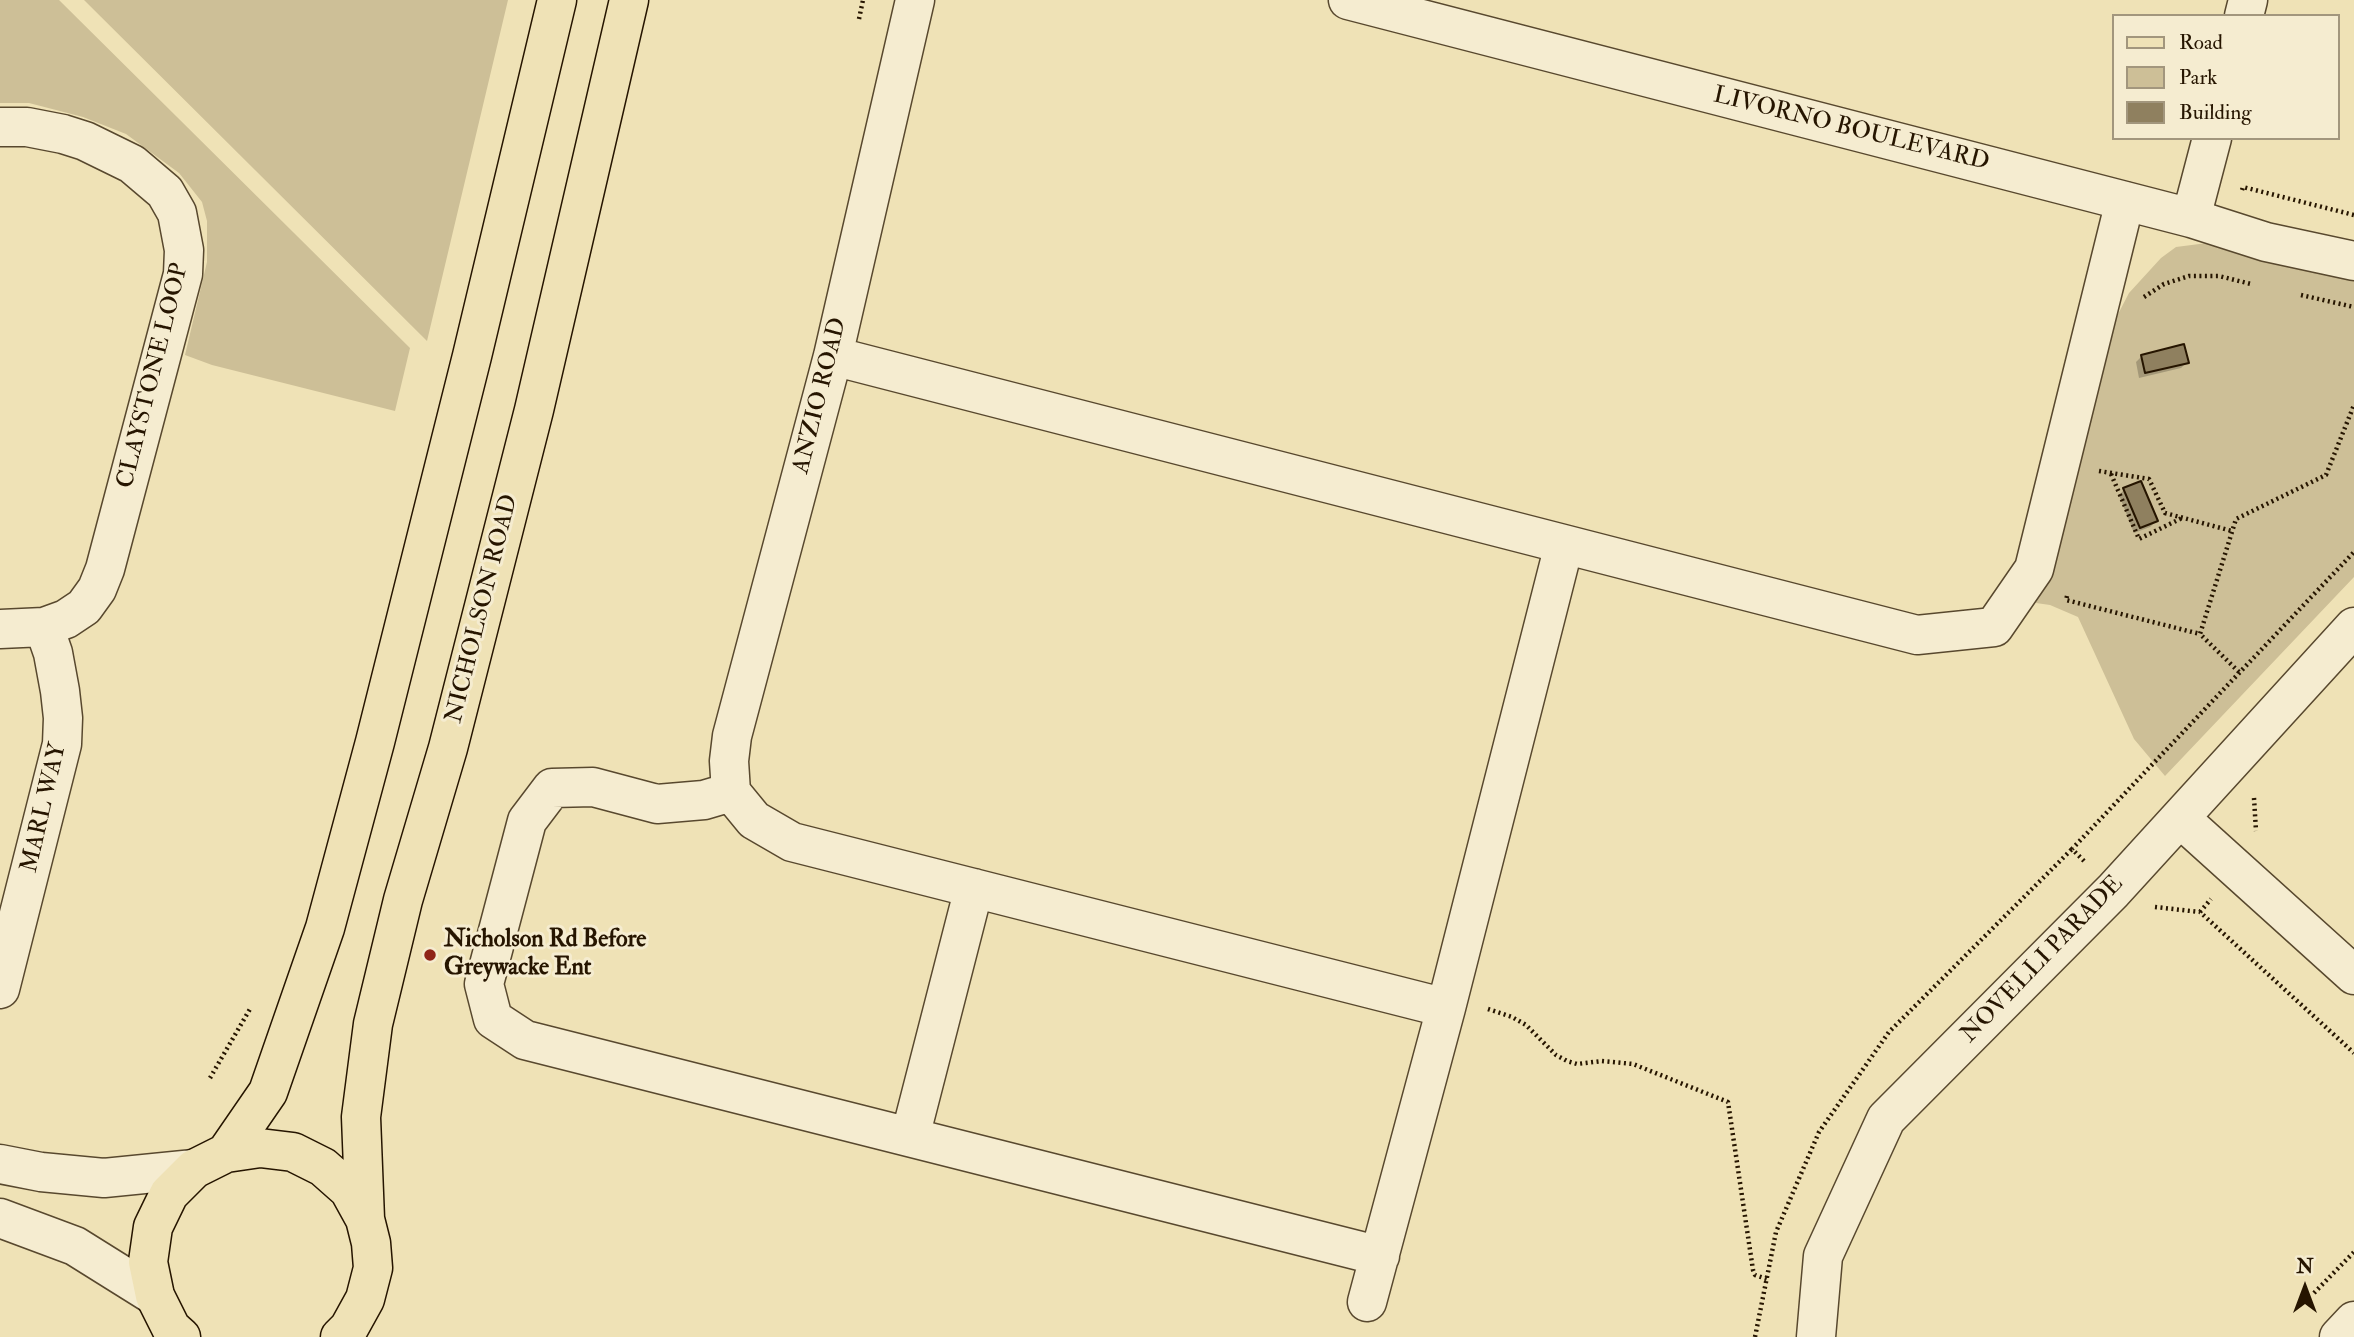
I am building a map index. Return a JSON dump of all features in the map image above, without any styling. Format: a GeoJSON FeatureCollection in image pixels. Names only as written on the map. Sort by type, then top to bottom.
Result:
{"type":"FeatureCollection","features":[{"type":"Feature","properties":{"kind":"main road"},"geometry":{"type":"LineString","coordinates":[[170,1325],[148,1262],[153,1227],[169,1194],[210,1161],[268,1093],[325,928],[375,742],[472,356],[557,0]]}},
{"type":"Feature","properties":{"kind":"main road","name":"NICHOLSON ROAD"},"geometry":{"type":"LineString","coordinates":[[340,1337],[349,1328],[365,1299],[373,1268],[372,1243],[365,1219],[361,1117],[373,1024],[403,900],[448,748],[530,424],[629,0]]}},
{"type":"Feature","properties":{"kind":"main road","name":"NICHOLSON ROAD"},"geometry":{"type":"LineString","coordinates":[[210,1161],[260,1147],[293,1153],[323,1167],[349,1190],[365,1219]]}},
{"type":"Feature","properties":{"kind":"street","name":"ANZIO ROAD"},"geometry":{"type":"LineString","coordinates":[[731,792],[729,761],[732,736],[833,356],[915,0]]}},
{"type":"Feature","properties":{"kind":"street","name":"LIVORNO BOULEVARD"},"geometry":{"type":"LineString","coordinates":[[1348,0],[2191,218],[2266,242],[2354,261]]}},
{"type":"Feature","properties":{"kind":"street","name":"CLAYSTONE LOOP"},"geometry":{"type":"LineString","coordinates":[[0,127],[27,127],[63,134],[85,141],[132,164],[165,192],[177,213],[184,250],[183,274],[105,569],[97,589],[84,607],[66,619],[44,627],[0,629]]}},
{"type":"Feature","properties":{"kind":"street"},"geometry":{"type":"LineString","coordinates":[[2191,218],[2211,140]]}},
{"type":"Feature","properties":{"kind":"street"},"geometry":{"type":"LineString","coordinates":[[833,356],[1917,635],[1994,627],[2034,569],[2125,201]]}},
{"type":"Feature","properties":{"kind":"street"},"geometry":{"type":"LineString","coordinates":[[1367,1302],[1447,1008],[1564,545]]}},
{"type":"Feature","properties":{"kind":"street","name":"MARL WAY"},"geometry":{"type":"LineString","coordinates":[[0,989],[62,744],[60,691],[53,653],[44,627]]}},
{"type":"Feature","properties":{"kind":"street","name":"NOVELLI PARADE"},"geometry":{"type":"LineString","coordinates":[[1816,1337],[1823,1256],[1886,1119],[2113,891],[2354,627]]}},
{"type":"Feature","properties":{"kind":"street"},"geometry":{"type":"LineString","coordinates":[[1380,1256],[525,1040],[493,1019],[484,985],[527,821],[552,788],[593,787],[657,804],[704,800],[731,792],[754,820],[792,842],[1447,1008]]}},
{"type":"Feature","properties":{"kind":"street"},"geometry":{"type":"LineString","coordinates":[[2180,818],[2354,975]]}},
{"type":"Feature","properties":{"kind":"street"},"geometry":{"type":"LineString","coordinates":[[910,1137],[974,888]]}},
{"type":"Feature","properties":{"kind":"street"},"geometry":{"type":"LineString","coordinates":[[0,1164],[41,1172],[104,1178],[210,1161]]}},
{"type":"Feature","properties":{"kind":"street"},"geometry":{"type":"LineString","coordinates":[[0,1218],[75,1246],[170,1325]]}},
{"type":"Feature","properties":{"kind":"street"},"geometry":{"type":"LineString","coordinates":[[2339,1337],[2354,1321]]}},
{"type":"Feature","properties":{"kind":"path"},"geometry":{"type":"LineString","coordinates":[[859,19],[863,0]]}},
{"type":"Feature","properties":{"kind":"path"},"geometry":{"type":"LineString","coordinates":[[2141,298],[2164,284],[2189,276],[2219,276],[2255,285]]}},
{"type":"Feature","properties":{"kind":"path"},"geometry":{"type":"LineString","coordinates":[[2292,293],[2354,307]]}},
{"type":"Feature","properties":{"kind":"path"},"geometry":{"type":"LineString","coordinates":[[2200,634],[2236,519],[2326,475],[2354,405]]}},
{"type":"Feature","properties":{"kind":"path"},"geometry":{"type":"LineString","coordinates":[[2095,484],[2098,471],[2148,479],[2165,513],[2232,531]]}},
{"type":"Feature","properties":{"kind":"path"},"geometry":{"type":"LineString","coordinates":[[2111,473],[2139,539],[2182,518]]}},
{"type":"Feature","properties":{"kind":"path"},"geometry":{"type":"LineString","coordinates":[[2069,587],[2066,600],[2200,634],[2239,673]]}},
{"type":"Feature","properties":{"kind":"path"},"geometry":{"type":"LineString","coordinates":[[1487,1009],[1512,1017],[1526,1026],[1556,1055],[1567,1061],[1577,1064],[1602,1061],[1633,1064],[1728,1102],[1753,1270],[1755,1275],[1767,1279]]}},
{"type":"Feature","properties":{"kind":"path"},"geometry":{"type":"LineString","coordinates":[[2314,1293],[2354,1252]]}},
{"type":"Feature","properties":{"kind":"green space"},"geometry":{"type":"Polygon","coordinates":[[[0,0],[59,0],[410,348],[395,411],[212,365],[185,355],[207,262],[207,221],[202,202],[179,173],[126,134],[83,117],[29,103],[0,103],[0,0]]]}},
{"type":"Feature","properties":{"kind":"green space"},"geometry":{"type":"Polygon","coordinates":[[[84,0],[508,0],[427,341],[84,0]]]}},
{"type":"Feature","properties":{"kind":"green space"},"geometry":{"type":"Polygon","coordinates":[[[2215,242],[2354,277],[2354,577],[2165,776],[2134,739],[2078,617],[2050,605],[2036,603],[2091,384],[2116,318],[2129,293],[2161,258],[2176,247],[2215,242]]]}},
{"type":"Feature","properties":{"kind":"building"},"geometry":{"type":"Polygon","coordinates":[[[2184,344],[2189,363],[2145,373],[2141,355],[2184,344]]]}},
{"type":"Feature","properties":{"kind":"building"},"geometry":{"type":"Polygon","coordinates":[[[2141,481],[2158,521],[2140,528],[2123,488],[2141,481]]]}},
{"type":"Feature","properties":{"kind":"place","name":"Nicholson Rd Before Greywacke Ent"},"geometry":{"type":"Point","coordinates":[430,955]}}]}
